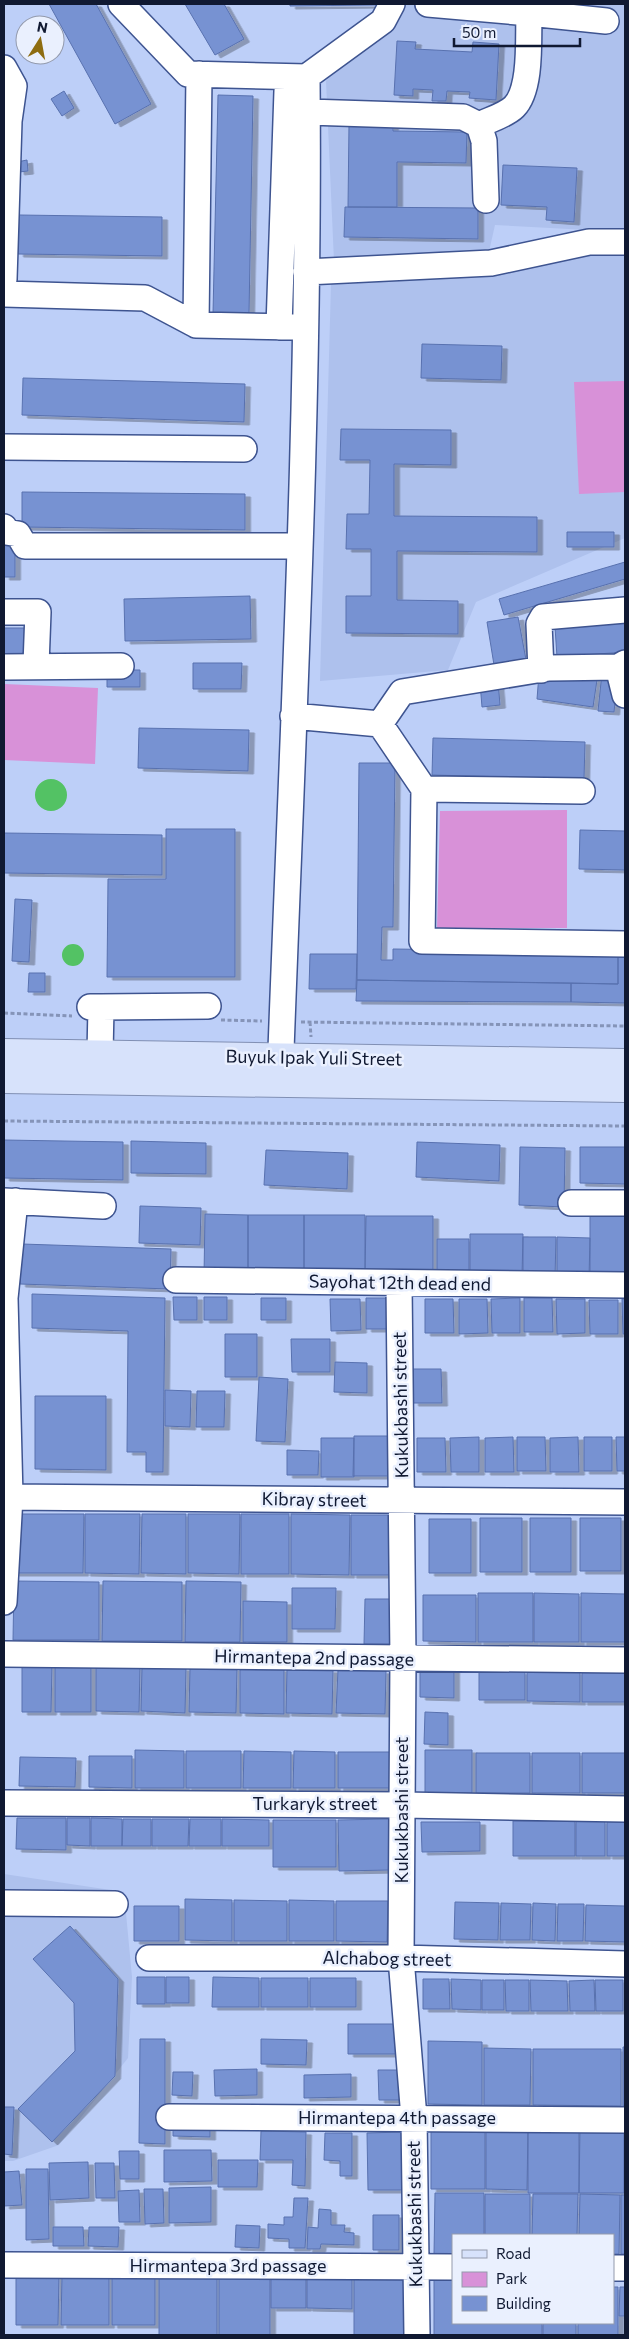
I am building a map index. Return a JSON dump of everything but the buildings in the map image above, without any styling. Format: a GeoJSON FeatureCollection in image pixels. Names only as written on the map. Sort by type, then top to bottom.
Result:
{"type":"FeatureCollection","features":[{"type":"Feature","properties":{"kind":"main road","name":"Buyuk Ipak Yuli Street"},"geometry":{"type":"LineString","coordinates":[[4,1053],[100,1054],[280,1070],[625,1088]]}},
{"type":"Feature","properties":{"kind":"main road","name":"Buyuk Ipak Yuli Street"},"geometry":{"type":"LineString","coordinates":[[4,1079],[280,1070],[625,1063]]}},
{"type":"Feature","properties":{"kind":"street"},"geometry":{"type":"LineString","coordinates":[[121,4],[194,74],[307,77]]}},
{"type":"Feature","properties":{"kind":"street"},"geometry":{"type":"LineString","coordinates":[[280,327],[287,91],[383,21],[392,4]]}},
{"type":"Feature","properties":{"kind":"street"},"geometry":{"type":"LineString","coordinates":[[428,4],[606,21]]}},
{"type":"Feature","properties":{"kind":"street"},"geometry":{"type":"LineString","coordinates":[[479,125],[513,108],[520,98],[526,82],[529,13]]}},
{"type":"Feature","properties":{"kind":"street"},"geometry":{"type":"LineString","coordinates":[[4,68],[14,86],[9,121],[4,279]]}},
{"type":"Feature","properties":{"kind":"street"},"geometry":{"type":"LineString","coordinates":[[194,74],[196,325]]}},
{"type":"Feature","properties":{"kind":"street"},"geometry":{"type":"LineString","coordinates":[[280,1070],[305,328],[307,77]]}},
{"type":"Feature","properties":{"kind":"street"},"geometry":{"type":"LineString","coordinates":[[308,112],[463,117],[479,125],[484,141],[486,200]]}},
{"type":"Feature","properties":{"kind":"street"},"geometry":{"type":"LineString","coordinates":[[306,272],[491,263],[589,242],[625,242]]}},
{"type":"Feature","properties":{"kind":"street"},"geometry":{"type":"LineString","coordinates":[[4,294],[146,298],[196,325],[305,328]]}},
{"type":"Feature","properties":{"kind":"street"},"geometry":{"type":"LineString","coordinates":[[4,447],[244,449]]}},
{"type":"Feature","properties":{"kind":"street"},"geometry":{"type":"LineString","coordinates":[[4,527],[6,532],[18,534],[25,546],[299,546]]}},
{"type":"Feature","properties":{"kind":"street"},"geometry":{"type":"LineString","coordinates":[[541,670],[539,624],[543,617],[625,610]]}},
{"type":"Feature","properties":{"kind":"street"},"geometry":{"type":"LineString","coordinates":[[4,612],[38,612],[36,665]]}},
{"type":"Feature","properties":{"kind":"street"},"geometry":{"type":"LineString","coordinates":[[380,724],[402,692],[541,670],[622,664],[625,695]]}},
{"type":"Feature","properties":{"kind":"street"},"geometry":{"type":"LineString","coordinates":[[4,667],[36,665],[121,666]]}},
{"type":"Feature","properties":{"kind":"street"},"geometry":{"type":"LineString","coordinates":[[293,716],[380,724]]}},
{"type":"Feature","properties":{"kind":"street"},"geometry":{"type":"LineString","coordinates":[[380,724],[424,790],[422,941],[625,944]]}},
{"type":"Feature","properties":{"kind":"street"},"geometry":{"type":"LineString","coordinates":[[424,790],[582,791]]}},
{"type":"Feature","properties":{"kind":"street"},"geometry":{"type":"LineString","coordinates":[[100,1054],[96,1007],[208,1006]]}},
{"type":"Feature","properties":{"kind":"street"},"geometry":{"type":"LineString","coordinates":[[4,1602],[7,1497],[4,1298],[9,1201],[103,1206]]}},
{"type":"Feature","properties":{"kind":"street"},"geometry":{"type":"LineString","coordinates":[[571,1203],[625,1203]]}},
{"type":"Feature","properties":{"kind":"street","name":"Sayohat 12th dead end"},"geometry":{"type":"LineString","coordinates":[[176,1280],[399,1284],[625,1285]]}},
{"type":"Feature","properties":{"kind":"street","name":"Kukukbashi street"},"geometry":{"type":"LineString","coordinates":[[399,1284],[403,1659],[401,1958],[414,2118],[417,2335]]}},
{"type":"Feature","properties":{"kind":"street","name":"Kibray street"},"geometry":{"type":"LineString","coordinates":[[7,1497],[625,1502]]}},
{"type":"Feature","properties":{"kind":"street","name":"Hirmantepa 2nd passage"},"geometry":{"type":"LineString","coordinates":[[4,1654],[625,1660]]}},
{"type":"Feature","properties":{"kind":"street","name":"Turkaryk street"},"geometry":{"type":"LineString","coordinates":[[4,1803],[403,1805],[625,1809]]}},
{"type":"Feature","properties":{"kind":"street"},"geometry":{"type":"LineString","coordinates":[[4,1903],[115,1904]]}},
{"type":"Feature","properties":{"kind":"street","name":"Alchabog street"},"geometry":{"type":"LineString","coordinates":[[150,1958],[401,1958],[625,1964]]}},
{"type":"Feature","properties":{"kind":"street","name":"Hirmantepa 4th passage"},"geometry":{"type":"LineString","coordinates":[[169,2117],[625,2120]]}},
{"type":"Feature","properties":{"kind":"street","name":"Hirmantepa 3rd passage"},"geometry":{"type":"LineString","coordinates":[[4,2266],[452,2267]]}},
{"type":"Feature","properties":{"kind":"path"},"geometry":{"type":"LineString","coordinates":[[282,1022],[625,1026]]}},
{"type":"Feature","properties":{"kind":"path"},"geometry":{"type":"LineString","coordinates":[[310,1022],[311,1037]]}},
{"type":"Feature","properties":{"kind":"path"},"geometry":{"type":"LineString","coordinates":[[4,1120],[625,1126]]}},
{"type":"Feature","properties":{"kind":"shaded area"},"geometry":{"type":"Polygon","coordinates":[[[382,4],[625,4],[625,232],[495,225],[488,256],[334,261],[326,81],[382,10],[382,4]]]}},
{"type":"Feature","properties":{"kind":"shaded area"},"geometry":{"type":"Polygon","coordinates":[[[598,251],[625,255],[625,538],[476,602],[448,670],[320,681],[331,284],[485,273],[598,251]]]}},
{"type":"Feature","properties":{"kind":"shaded area"},"geometry":{"type":"Polygon","coordinates":[[[51,779],[57,780],[62,784],[66,789],[66,801],[62,806],[57,810],[51,811],[45,810],[40,806],[36,801],[35,795],[36,789],[40,784],[45,780],[51,779]]]}},
{"type":"Feature","properties":{"kind":"shaded area"},"geometry":{"type":"Polygon","coordinates":[[[73,944],[81,947],[84,955],[81,963],[73,966],[65,963],[62,955],[65,947],[73,944]]]}},
{"type":"Feature","properties":{"kind":"shaded area"},"geometry":{"type":"Polygon","coordinates":[[[4,1874],[124,1892],[132,1977],[128,2058],[59,2145],[13,2161],[4,2161],[4,1874]]]}},
{"type":"Feature","properties":{"kind":"green space"},"geometry":{"type":"Polygon","coordinates":[[[625,381],[625,492],[579,494],[574,382],[625,381]]]}},
{"type":"Feature","properties":{"kind":"green space"},"geometry":{"type":"Polygon","coordinates":[[[4,684],[98,688],[95,764],[4,760],[4,684]]]}},
{"type":"Feature","properties":{"kind":"green space"},"geometry":{"type":"Polygon","coordinates":[[[567,810],[567,928],[437,928],[440,811],[567,810]]]}}]}
